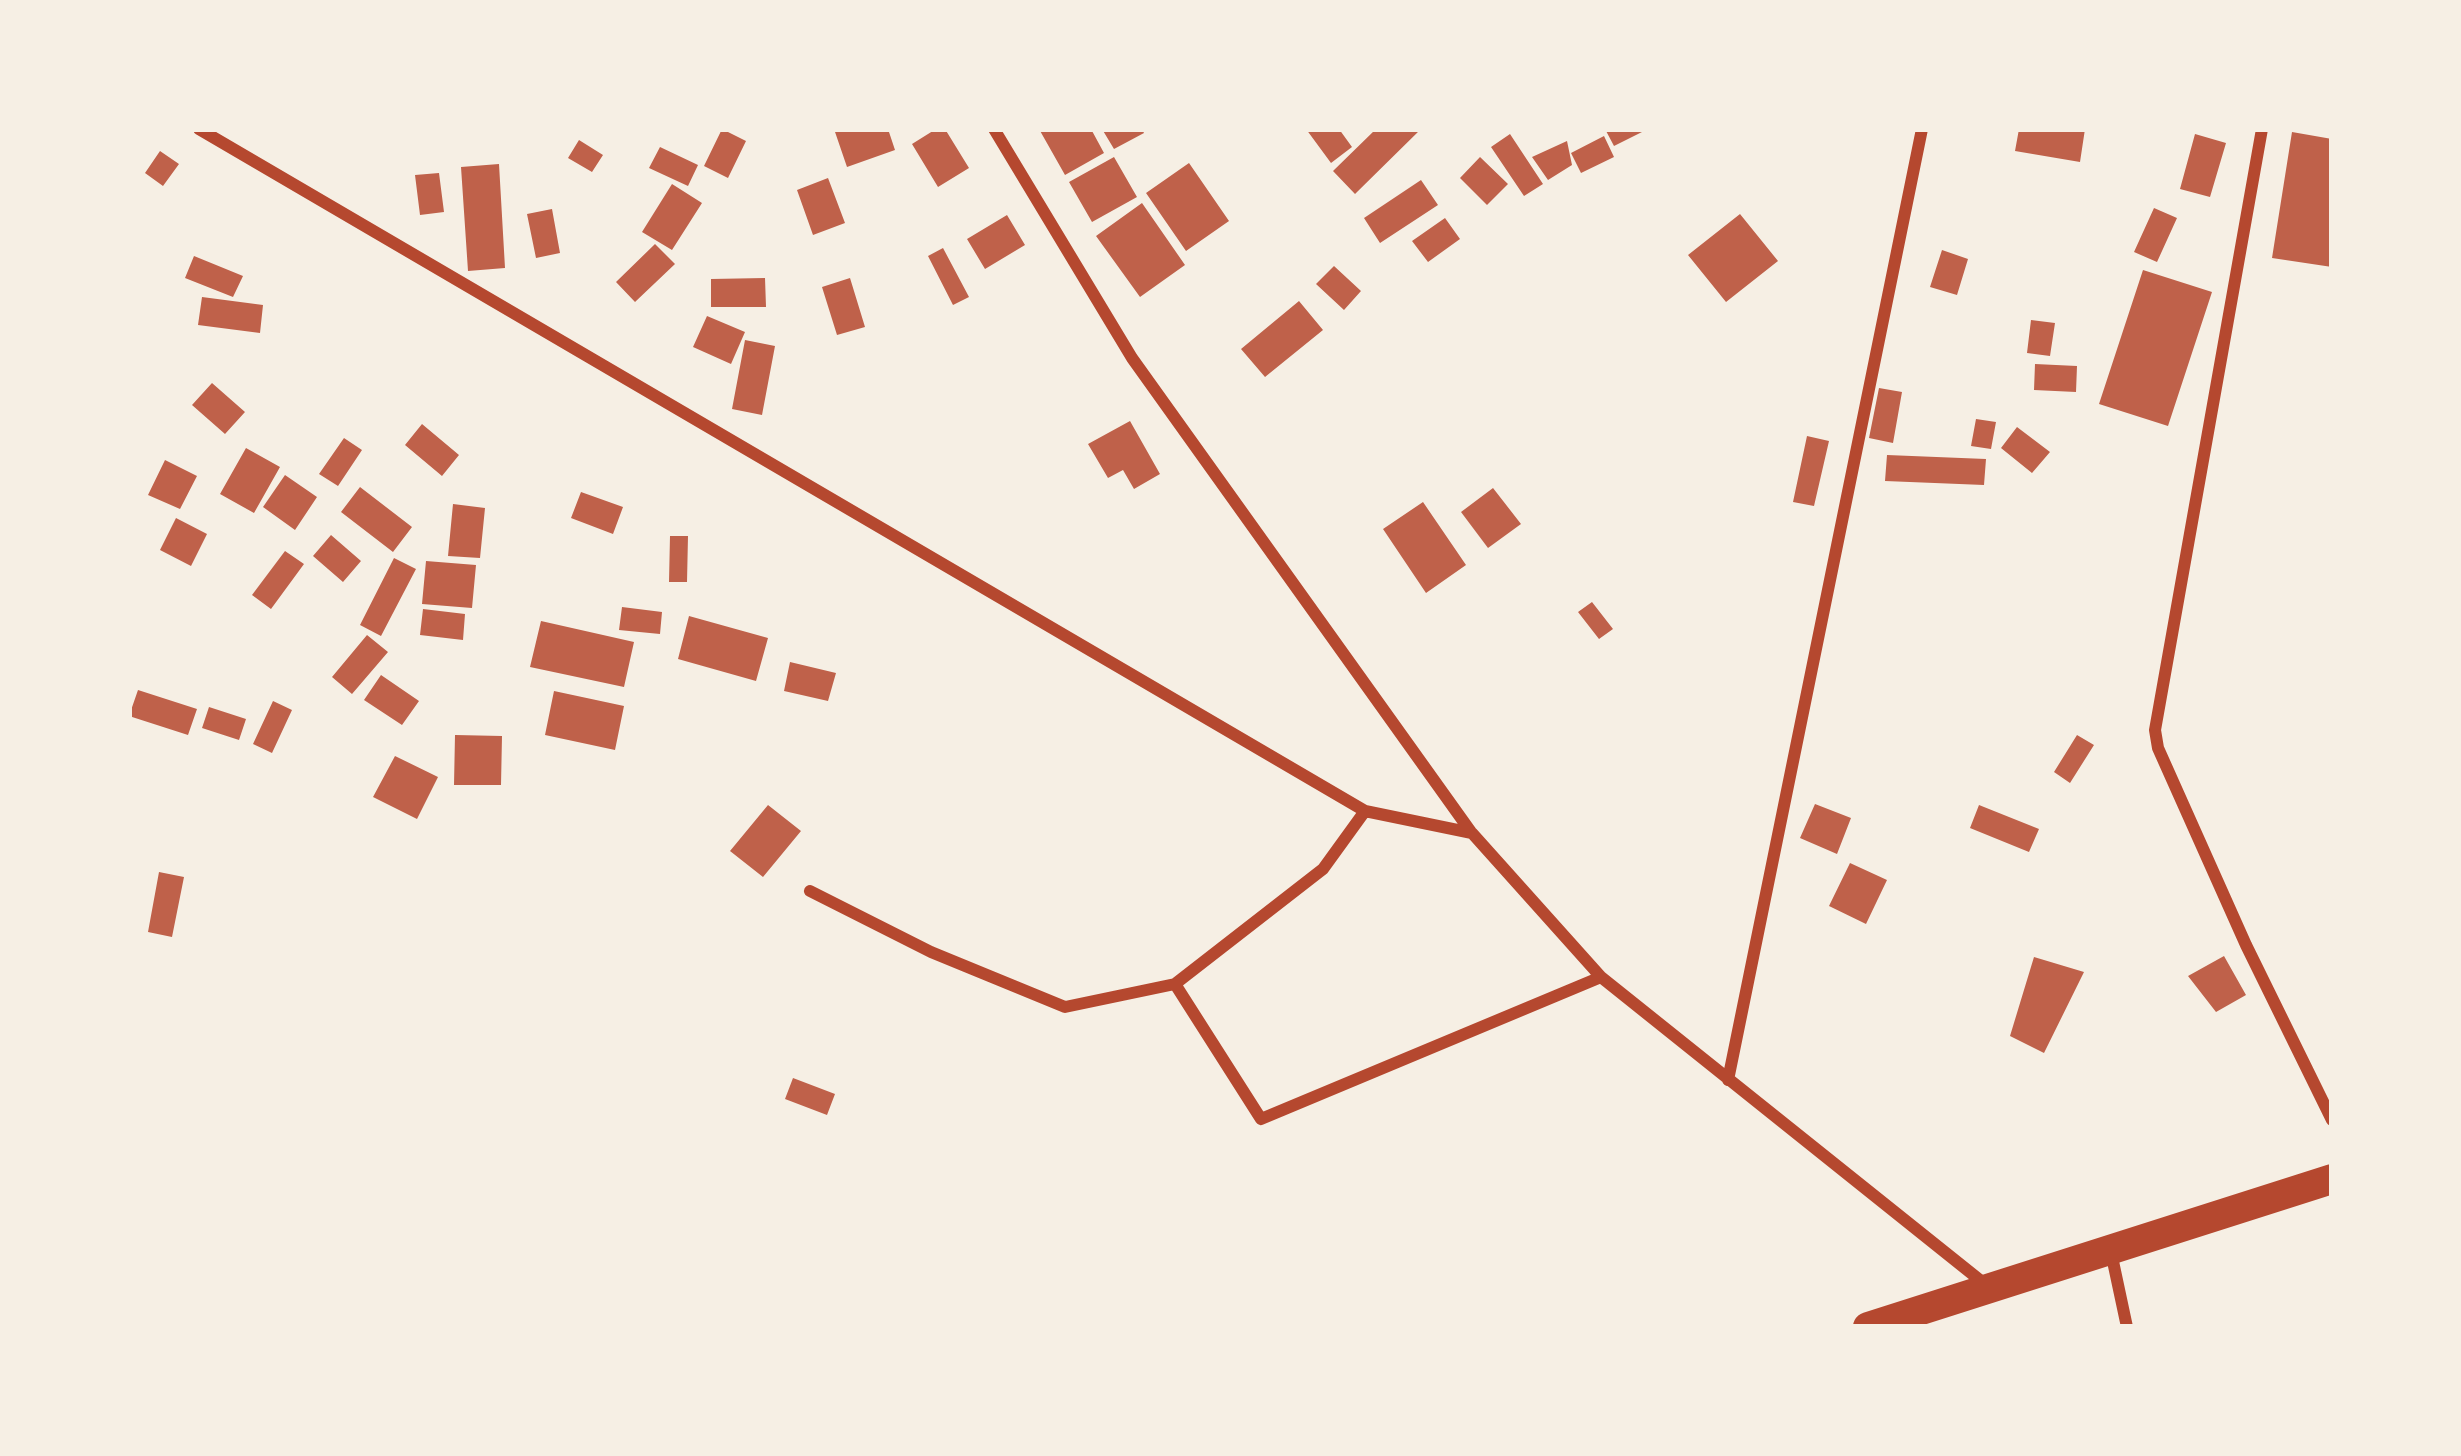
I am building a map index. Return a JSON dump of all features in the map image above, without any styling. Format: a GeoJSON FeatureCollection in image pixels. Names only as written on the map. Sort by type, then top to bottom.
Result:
{"type":"FeatureCollection","features":[{"type":"Feature","properties":{"kind":"highway"},"geometry":{"type":"LineString","coordinates":[[1868,1327],[2332,1179]]}},
{"type":"Feature","properties":{"kind":"street"},"geometry":{"type":"LineString","coordinates":[[199,129],[1365,811],[1472,833]]}},
{"type":"Feature","properties":{"kind":"street"},"geometry":{"type":"LineString","coordinates":[[994,129],[1132,358],[1472,833],[1601,977],[1988,1287]]}},
{"type":"Feature","properties":{"kind":"street"},"geometry":{"type":"LineString","coordinates":[[1728,1080],[1922,129]]}},
{"type":"Feature","properties":{"kind":"street"},"geometry":{"type":"LineString","coordinates":[[2262,129],[2155,730],[2237,924],[2332,1120]]}},
{"type":"Feature","properties":{"kind":"street"},"geometry":{"type":"LineString","coordinates":[[811,891],[931,952],[1065,1007],[1175,984],[1323,869],[1365,811]]}},
{"type":"Feature","properties":{"kind":"street"},"geometry":{"type":"LineString","coordinates":[[1175,984],[1261,1119],[1601,977]]}},
{"type":"Feature","properties":{"kind":"street"},"geometry":{"type":"LineString","coordinates":[[2111,1250],[2127,1327]]}},
{"type":"Feature","properties":{"kind":"building"},"geometry":{"type":"Polygon","coordinates":[[[722,129],[746,141],[728,178],[704,166],[722,129]]]}},
{"type":"Feature","properties":{"kind":"building"},"geometry":{"type":"Polygon","coordinates":[[[834,129],[888,129],[895,150],[847,167],[834,129]]]}},
{"type":"Feature","properties":{"kind":"building"},"geometry":{"type":"Polygon","coordinates":[[[936,129],[945,129],[969,168],[938,187],[912,144],[936,129]]]}},
{"type":"Feature","properties":{"kind":"building"},"geometry":{"type":"Polygon","coordinates":[[[1039,129],[1091,129],[1104,153],[1065,175],[1039,129]]]}},
{"type":"Feature","properties":{"kind":"building"},"geometry":{"type":"Polygon","coordinates":[[[1102,129],[1142,129],[1144,133],[1114,149],[1102,129]]]}},
{"type":"Feature","properties":{"kind":"building"},"geometry":{"type":"Polygon","coordinates":[[[1306,129],[1339,129],[1352,147],[1331,163],[1306,129]]]}},
{"type":"Feature","properties":{"kind":"building"},"geometry":{"type":"Polygon","coordinates":[[[1376,129],[1421,129],[1355,194],[1333,171],[1376,129]]]}},
{"type":"Feature","properties":{"kind":"building"},"geometry":{"type":"Polygon","coordinates":[[[1605,129],[1648,129],[1614,146],[1605,129]]]}},
{"type":"Feature","properties":{"kind":"building"},"geometry":{"type":"Polygon","coordinates":[[[2019,129],[2085,129],[2080,162],[2015,151],[2019,129]]]}},
{"type":"Feature","properties":{"kind":"building"},"geometry":{"type":"Polygon","coordinates":[[[2292,132],[2332,139],[2332,267],[2272,258],[2292,132]]]}},
{"type":"Feature","properties":{"kind":"building"},"geometry":{"type":"Polygon","coordinates":[[[1510,134],[1543,184],[1524,196],[1491,147],[1510,134]]]}},
{"type":"Feature","properties":{"kind":"building"},"geometry":{"type":"Polygon","coordinates":[[[2195,134],[2226,143],[2210,197],[2180,189],[2195,134]]]}},
{"type":"Feature","properties":{"kind":"building"},"geometry":{"type":"Polygon","coordinates":[[[1604,136],[1614,157],[1581,173],[1571,153],[1604,136]]]}},
{"type":"Feature","properties":{"kind":"building"},"geometry":{"type":"Polygon","coordinates":[[[579,140],[603,155],[592,172],[568,158],[579,140]]]}},
{"type":"Feature","properties":{"kind":"building"},"geometry":{"type":"Polygon","coordinates":[[[1567,141],[1572,165],[1548,180],[1532,157],[1567,141]]]}},
{"type":"Feature","properties":{"kind":"building"},"geometry":{"type":"Polygon","coordinates":[[[660,147],[698,165],[688,186],[649,168],[660,147]]]}},
{"type":"Feature","properties":{"kind":"building"},"geometry":{"type":"Polygon","coordinates":[[[160,151],[179,164],[163,186],[145,173],[160,151]]]}},
{"type":"Feature","properties":{"kind":"building"},"geometry":{"type":"Polygon","coordinates":[[[1114,157],[1137,197],[1092,222],[1069,182],[1114,157]]]}},
{"type":"Feature","properties":{"kind":"building"},"geometry":{"type":"Polygon","coordinates":[[[1480,157],[1508,184],[1487,205],[1460,178],[1480,157]]]}},
{"type":"Feature","properties":{"kind":"building"},"geometry":{"type":"Polygon","coordinates":[[[1189,163],[1229,221],[1186,251],[1146,193],[1189,163]]]}},
{"type":"Feature","properties":{"kind":"building"},"geometry":{"type":"Polygon","coordinates":[[[499,164],[505,268],[468,271],[461,167],[499,164]]]}},
{"type":"Feature","properties":{"kind":"building"},"geometry":{"type":"Polygon","coordinates":[[[439,173],[444,212],[420,215],[415,175],[439,173]]]}},
{"type":"Feature","properties":{"kind":"building"},"geometry":{"type":"Polygon","coordinates":[[[828,178],[845,223],[813,235],[797,190],[828,178]]]}},
{"type":"Feature","properties":{"kind":"building"},"geometry":{"type":"Polygon","coordinates":[[[1421,180],[1438,205],[1380,243],[1364,218],[1421,180]]]}},
{"type":"Feature","properties":{"kind":"building"},"geometry":{"type":"Polygon","coordinates":[[[672,184],[702,203],[672,250],[642,232],[672,184]]]}},
{"type":"Feature","properties":{"kind":"building"},"geometry":{"type":"Polygon","coordinates":[[[1142,203],[1185,265],[1140,297],[1096,236],[1142,203]]]}},
{"type":"Feature","properties":{"kind":"building"},"geometry":{"type":"Polygon","coordinates":[[[2154,208],[2177,218],[2157,262],[2134,252],[2154,208]]]}},
{"type":"Feature","properties":{"kind":"building"},"geometry":{"type":"Polygon","coordinates":[[[552,209],[560,253],[536,258],[527,214],[552,209]]]}},
{"type":"Feature","properties":{"kind":"building"},"geometry":{"type":"Polygon","coordinates":[[[1740,214],[1778,261],[1726,302],[1688,255],[1740,214]]]}},
{"type":"Feature","properties":{"kind":"building"},"geometry":{"type":"Polygon","coordinates":[[[1007,215],[1025,245],[985,269],[967,239],[1007,215]]]}},
{"type":"Feature","properties":{"kind":"building"},"geometry":{"type":"Polygon","coordinates":[[[1445,218],[1460,239],[1428,262],[1412,241],[1445,218]]]}},
{"type":"Feature","properties":{"kind":"building"},"geometry":{"type":"Polygon","coordinates":[[[655,244],[675,264],[635,302],[616,282],[655,244]]]}},
{"type":"Feature","properties":{"kind":"building"},"geometry":{"type":"Polygon","coordinates":[[[943,248],[969,297],[953,305],[928,256],[943,248]]]}},
{"type":"Feature","properties":{"kind":"building"},"geometry":{"type":"Polygon","coordinates":[[[1942,250],[1968,259],[1957,295],[1930,287],[1942,250]]]}},
{"type":"Feature","properties":{"kind":"building"},"geometry":{"type":"Polygon","coordinates":[[[194,256],[243,276],[233,297],[185,278],[194,256]]]}},
{"type":"Feature","properties":{"kind":"building"},"geometry":{"type":"Polygon","coordinates":[[[1334,266],[1361,291],[1344,310],[1316,284],[1334,266]]]}},
{"type":"Feature","properties":{"kind":"building"},"geometry":{"type":"Polygon","coordinates":[[[2143,270],[2212,292],[2168,426],[2099,404],[2143,270]]]}},
{"type":"Feature","properties":{"kind":"building"},"geometry":{"type":"Polygon","coordinates":[[[765,278],[766,307],[711,307],[711,279],[765,278]]]}},
{"type":"Feature","properties":{"kind":"building"},"geometry":{"type":"Polygon","coordinates":[[[850,278],[865,327],[837,335],[822,287],[850,278]]]}},
{"type":"Feature","properties":{"kind":"building"},"geometry":{"type":"Polygon","coordinates":[[[202,297],[263,305],[260,333],[198,325],[202,297]]]}},
{"type":"Feature","properties":{"kind":"building"},"geometry":{"type":"Polygon","coordinates":[[[1299,301],[1323,330],[1265,377],[1241,349],[1299,301]]]}},
{"type":"Feature","properties":{"kind":"building"},"geometry":{"type":"Polygon","coordinates":[[[707,316],[745,332],[731,364],[693,347],[707,316]]]}},
{"type":"Feature","properties":{"kind":"building"},"geometry":{"type":"Polygon","coordinates":[[[2031,320],[2055,323],[2050,356],[2027,353],[2031,320]]]}},
{"type":"Feature","properties":{"kind":"building"},"geometry":{"type":"Polygon","coordinates":[[[745,340],[775,346],[762,415],[732,409],[745,340]]]}},
{"type":"Feature","properties":{"kind":"building"},"geometry":{"type":"Polygon","coordinates":[[[2035,364],[2077,366],[2076,392],[2034,390],[2035,364]]]}},
{"type":"Feature","properties":{"kind":"building"},"geometry":{"type":"Polygon","coordinates":[[[212,383],[245,412],[225,434],[192,405],[212,383]]]}},
{"type":"Feature","properties":{"kind":"building"},"geometry":{"type":"Polygon","coordinates":[[[1879,388],[1902,392],[1893,443],[1869,438],[1879,388]]]}},
{"type":"Feature","properties":{"kind":"building"},"geometry":{"type":"Polygon","coordinates":[[[1976,419],[1996,422],[1991,449],[1971,446],[1976,419]]]}},
{"type":"Feature","properties":{"kind":"building"},"geometry":{"type":"Polygon","coordinates":[[[1130,421],[1160,474],[1134,489],[1123,470],[1108,478],[1088,444],[1130,421]]]}},
{"type":"Feature","properties":{"kind":"building"},"geometry":{"type":"Polygon","coordinates":[[[422,424],[459,455],[442,476],[405,445],[422,424]]]}},
{"type":"Feature","properties":{"kind":"building"},"geometry":{"type":"Polygon","coordinates":[[[2017,427],[2050,452],[2032,473],[2001,448],[2017,427]]]}},
{"type":"Feature","properties":{"kind":"building"},"geometry":{"type":"Polygon","coordinates":[[[1807,436],[1829,441],[1814,506],[1793,502],[1807,436]]]}},
{"type":"Feature","properties":{"kind":"building"},"geometry":{"type":"Polygon","coordinates":[[[344,438],[362,450],[338,486],[319,474],[344,438]]]}},
{"type":"Feature","properties":{"kind":"building"},"geometry":{"type":"Polygon","coordinates":[[[246,448],[280,467],[254,513],[220,494],[246,448]]]}},
{"type":"Feature","properties":{"kind":"building"},"geometry":{"type":"Polygon","coordinates":[[[1887,455],[1986,459],[1984,485],[1885,481],[1887,455]]]}},
{"type":"Feature","properties":{"kind":"building"},"geometry":{"type":"Polygon","coordinates":[[[165,460],[197,476],[180,509],[148,495],[165,460]]]}},
{"type":"Feature","properties":{"kind":"building"},"geometry":{"type":"Polygon","coordinates":[[[285,475],[317,497],[295,530],[263,507],[285,475]]]}},
{"type":"Feature","properties":{"kind":"building"},"geometry":{"type":"Polygon","coordinates":[[[360,487],[412,527],[393,552],[341,512],[360,487]]]}},
{"type":"Feature","properties":{"kind":"building"},"geometry":{"type":"Polygon","coordinates":[[[1493,488],[1521,524],[1488,548],[1461,512],[1493,488]]]}},
{"type":"Feature","properties":{"kind":"building"},"geometry":{"type":"Polygon","coordinates":[[[581,492],[623,507],[613,534],[571,518],[581,492]]]}},
{"type":"Feature","properties":{"kind":"building"},"geometry":{"type":"Polygon","coordinates":[[[1423,502],[1466,565],[1426,593],[1383,529],[1423,502]]]}},
{"type":"Feature","properties":{"kind":"building"},"geometry":{"type":"Polygon","coordinates":[[[453,504],[485,508],[480,558],[448,556],[453,504]]]}},
{"type":"Feature","properties":{"kind":"building"},"geometry":{"type":"Polygon","coordinates":[[[176,518],[207,534],[191,566],[160,550],[176,518]]]}},
{"type":"Feature","properties":{"kind":"building"},"geometry":{"type":"Polygon","coordinates":[[[331,535],[361,561],[343,582],[313,556],[331,535]]]}},
{"type":"Feature","properties":{"kind":"building"},"geometry":{"type":"Polygon","coordinates":[[[670,536],[688,536],[687,582],[669,582],[670,536]]]}},
{"type":"Feature","properties":{"kind":"building"},"geometry":{"type":"Polygon","coordinates":[[[285,551],[304,564],[271,609],[252,595],[285,551]]]}},
{"type":"Feature","properties":{"kind":"building"},"geometry":{"type":"Polygon","coordinates":[[[394,558],[416,569],[381,636],[360,625],[394,558]]]}},
{"type":"Feature","properties":{"kind":"building"},"geometry":{"type":"Polygon","coordinates":[[[426,561],[476,565],[472,608],[422,604],[426,561]]]}},
{"type":"Feature","properties":{"kind":"building"},"geometry":{"type":"Polygon","coordinates":[[[1592,602],[1613,629],[1599,639],[1578,612],[1592,602]]]}},
{"type":"Feature","properties":{"kind":"building"},"geometry":{"type":"Polygon","coordinates":[[[622,607],[662,612],[660,634],[619,630],[622,607]]]}},
{"type":"Feature","properties":{"kind":"building"},"geometry":{"type":"Polygon","coordinates":[[[423,609],[465,614],[463,640],[420,635],[423,609]]]}},
{"type":"Feature","properties":{"kind":"building"},"geometry":{"type":"Polygon","coordinates":[[[689,616],[768,638],[756,681],[678,659],[689,616]]]}},
{"type":"Feature","properties":{"kind":"building"},"geometry":{"type":"Polygon","coordinates":[[[541,621],[634,642],[624,687],[530,667],[541,621]]]}},
{"type":"Feature","properties":{"kind":"building"},"geometry":{"type":"Polygon","coordinates":[[[367,635],[388,652],[352,694],[332,677],[367,635]]]}},
{"type":"Feature","properties":{"kind":"building"},"geometry":{"type":"Polygon","coordinates":[[[790,662],[836,673],[828,701],[784,691],[790,662]]]}},
{"type":"Feature","properties":{"kind":"building"},"geometry":{"type":"Polygon","coordinates":[[[381,675],[419,701],[402,725],[364,700],[381,675]]]}},
{"type":"Feature","properties":{"kind":"building"},"geometry":{"type":"Polygon","coordinates":[[[138,690],[197,709],[188,735],[129,716],[138,690]]]}},
{"type":"Feature","properties":{"kind":"building"},"geometry":{"type":"Polygon","coordinates":[[[554,691],[624,706],[615,750],[545,735],[554,691]]]}},
{"type":"Feature","properties":{"kind":"building"},"geometry":{"type":"Polygon","coordinates":[[[273,701],[292,710],[272,753],[253,744],[273,701]]]}},
{"type":"Feature","properties":{"kind":"building"},"geometry":{"type":"Polygon","coordinates":[[[209,707],[246,719],[239,740],[202,728],[209,707]]]}},
{"type":"Feature","properties":{"kind":"building"},"geometry":{"type":"Polygon","coordinates":[[[455,735],[502,736],[501,785],[454,785],[455,735]]]}},
{"type":"Feature","properties":{"kind":"building"},"geometry":{"type":"Polygon","coordinates":[[[2077,735],[2094,745],[2070,783],[2054,772],[2077,735]]]}},
{"type":"Feature","properties":{"kind":"building"},"geometry":{"type":"Polygon","coordinates":[[[395,756],[438,777],[417,819],[373,797],[395,756]]]}},
{"type":"Feature","properties":{"kind":"building"},"geometry":{"type":"Polygon","coordinates":[[[1815,804],[1851,818],[1837,854],[1800,838],[1815,804]]]}},
{"type":"Feature","properties":{"kind":"building"},"geometry":{"type":"Polygon","coordinates":[[[768,805],[801,831],[763,877],[730,851],[768,805]]]}},
{"type":"Feature","properties":{"kind":"building"},"geometry":{"type":"Polygon","coordinates":[[[1979,805],[2039,829],[2029,852],[1970,828],[1979,805]]]}},
{"type":"Feature","properties":{"kind":"building"},"geometry":{"type":"Polygon","coordinates":[[[1850,863],[1887,880],[1866,924],[1829,906],[1850,863]]]}},
{"type":"Feature","properties":{"kind":"building"},"geometry":{"type":"Polygon","coordinates":[[[159,872],[184,877],[172,937],[148,932],[159,872]]]}},
{"type":"Feature","properties":{"kind":"building"},"geometry":{"type":"Polygon","coordinates":[[[2224,956],[2246,995],[2216,1012],[2188,976],[2224,956]]]}},
{"type":"Feature","properties":{"kind":"building"},"geometry":{"type":"Polygon","coordinates":[[[2034,957],[2084,972],[2044,1053],[2010,1036],[2034,957]]]}},
{"type":"Feature","properties":{"kind":"building"},"geometry":{"type":"Polygon","coordinates":[[[793,1078],[835,1094],[827,1115],[785,1099],[793,1078]]]}}]}
